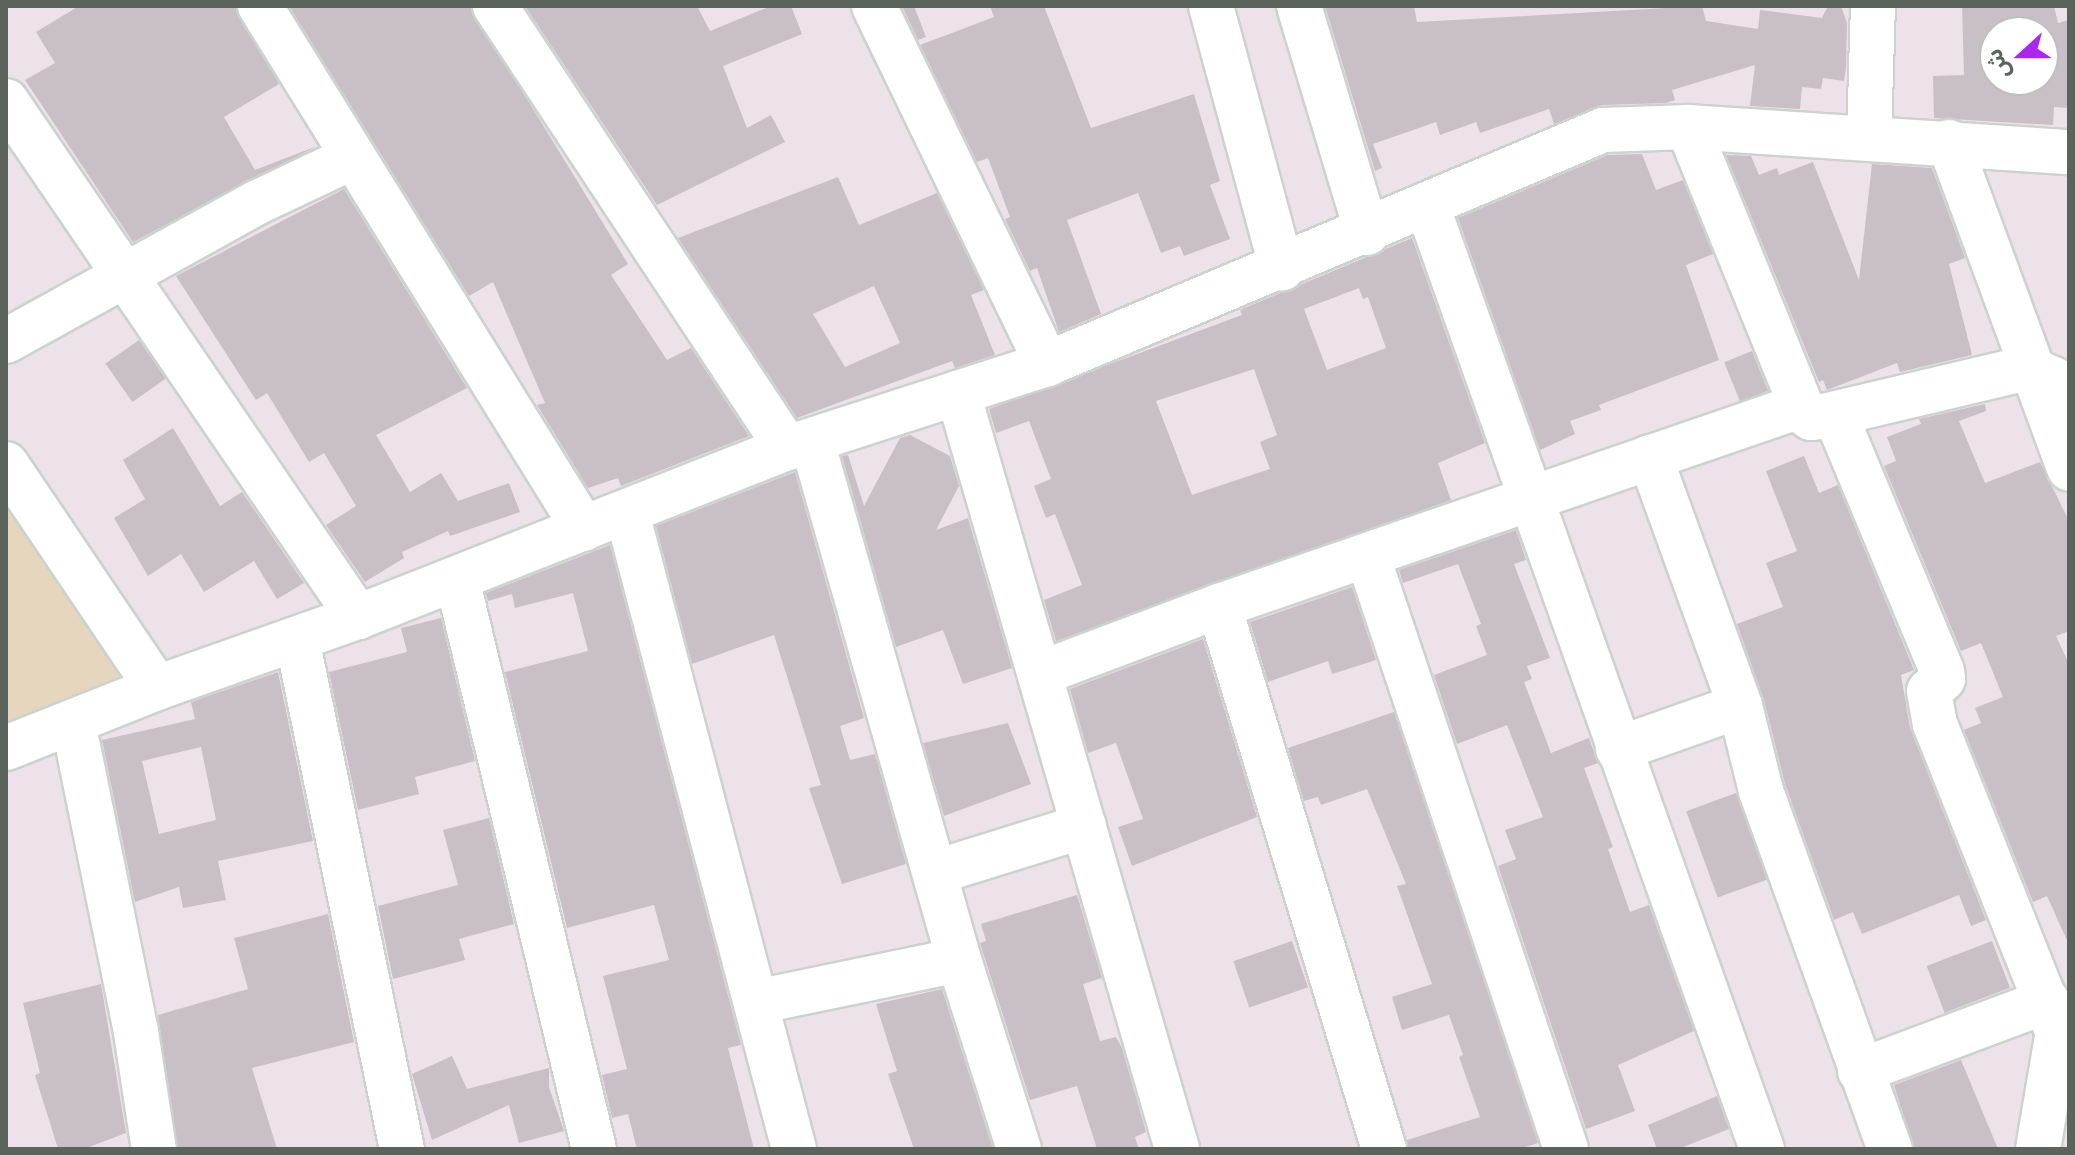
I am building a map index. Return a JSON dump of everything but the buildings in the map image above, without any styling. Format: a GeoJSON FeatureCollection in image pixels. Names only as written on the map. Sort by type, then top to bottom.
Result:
{"type":"FeatureCollection","features":[{"type":"Feature","properties":{"kind":"street"},"geometry":{"type":"LineString","coordinates":[[260,6],[584,529]]}},
{"type":"Feature","properties":{"kind":"street"},"geometry":{"type":"LineString","coordinates":[[495,6],[799,445],[936,872],[959,960],[1019,1149]]}},
{"type":"Feature","properties":{"kind":"street"},"geometry":{"type":"LineString","coordinates":[[874,6],[1047,364]]}},
{"type":"Feature","properties":{"kind":"street"},"geometry":{"type":"LineString","coordinates":[[1211,6],[1282,269]]}},
{"type":"Feature","properties":{"kind":"street"},"geometry":{"type":"LineString","coordinates":[[1299,6],[1367,233]]}},
{"type":"Feature","properties":{"kind":"street"},"geometry":{"type":"LineString","coordinates":[[1869,138],[1873,6]]}},
{"type":"Feature","properties":{"kind":"street"},"geometry":{"type":"LineString","coordinates":[[6,101],[358,617]]}},
{"type":"Feature","properties":{"kind":"street"},"geometry":{"type":"LineString","coordinates":[[1688,127],[1942,671],[1943,679],[1929,691],[1935,724],[2058,1030],[2038,1149]]}},
{"type":"Feature","properties":{"kind":"street"},"geometry":{"type":"LineString","coordinates":[[6,748],[157,688],[358,617],[799,445],[1047,364],[1428,208],[1603,130],[1688,127],[2069,152]]}},
{"type":"Feature","properties":{"kind":"street"},"geometry":{"type":"LineString","coordinates":[[1949,142],[2028,368],[2069,469]]}},
{"type":"Feature","properties":{"kind":"street"},"geometry":{"type":"LineString","coordinates":[[6,341],[256,203],[353,157]]}},
{"type":"Feature","properties":{"kind":"street"},"geometry":{"type":"LineString","coordinates":[[1428,208],[1535,501],[1618,749],[1762,1149]]}},
{"type":"Feature","properties":{"kind":"street"},"geometry":{"type":"LineString","coordinates":[[1041,673],[1219,606],[1535,501],[1650,457],[1797,407],[1820,414],[2028,368],[2069,386]]}},
{"type":"Feature","properties":{"kind":"street"},"geometry":{"type":"LineString","coordinates":[[958,393],[1177,1149]]}},
{"type":"Feature","properties":{"kind":"street"},"geometry":{"type":"LineString","coordinates":[[1650,457],[1740,706],[1761,791],[1890,1149]]}},
{"type":"Feature","properties":{"kind":"street"},"geometry":{"type":"LineString","coordinates":[[6,464],[157,688]]}},
{"type":"Feature","properties":{"kind":"street"},"geometry":{"type":"LineString","coordinates":[[627,513],[794,1149]]}},
{"type":"Feature","properties":{"kind":"street"},"geometry":{"type":"LineString","coordinates":[[1368,557],[1566,1149]]}},
{"type":"Feature","properties":{"kind":"street"},"geometry":{"type":"LineString","coordinates":[[457,579],[594,1149]]}},
{"type":"Feature","properties":{"kind":"street"},"geometry":{"type":"LineString","coordinates":[[1219,606],[1384,1149]]}},
{"type":"Feature","properties":{"kind":"street"},"geometry":{"type":"LineString","coordinates":[[297,639],[402,1149]]}},
{"type":"Feature","properties":{"kind":"street"},"geometry":{"type":"LineString","coordinates":[[1618,749],[1740,706]]}},
{"type":"Feature","properties":{"kind":"street"},"geometry":{"type":"LineString","coordinates":[[73,722],[136,1032],[154,1149]]}},
{"type":"Feature","properties":{"kind":"street"},"geometry":{"type":"LineString","coordinates":[[936,872],[1084,826]]}},
{"type":"Feature","properties":{"kind":"street"},"geometry":{"type":"LineString","coordinates":[[756,1002],[959,960]]}},
{"type":"Feature","properties":{"kind":"street"},"geometry":{"type":"LineString","coordinates":[[1860,1071],[2058,1030]]}},
{"type":"Feature","properties":{"kind":"shaded area"},"geometry":{"type":"Polygon","coordinates":[[[6,502],[132,689],[6,737],[6,502]]]}}]}
